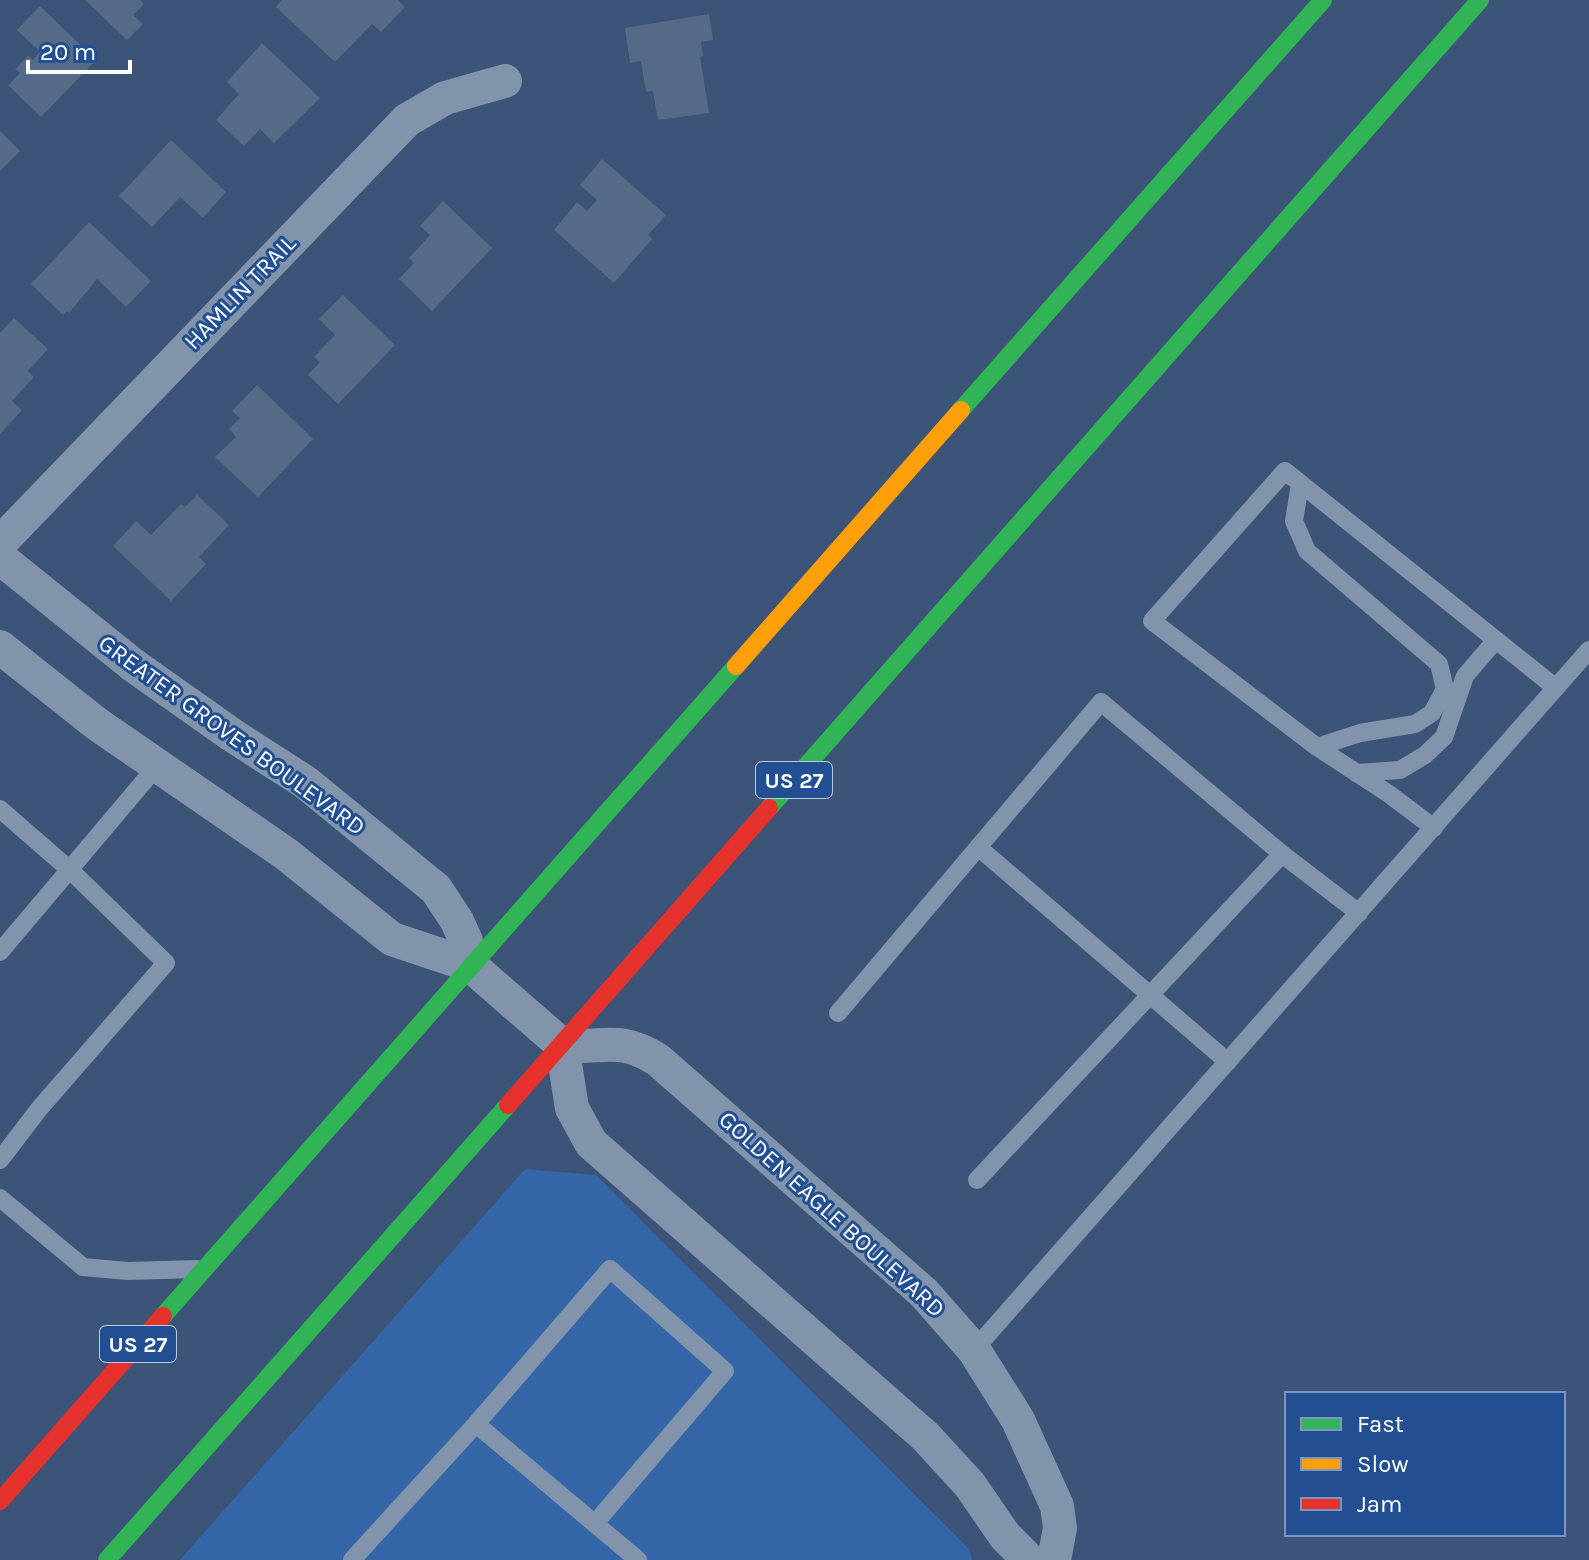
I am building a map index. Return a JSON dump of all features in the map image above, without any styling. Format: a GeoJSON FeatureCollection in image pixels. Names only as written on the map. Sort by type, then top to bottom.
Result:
{"type":"FeatureCollection","features":[{"type":"Feature","properties":{"kind":"highway","name":"US 27"},"geometry":{"type":"LineString","coordinates":[[0,1501],[1323,0]]}},
{"type":"Feature","properties":{"kind":"highway","name":"US 27"},"geometry":{"type":"LineString","coordinates":[[107,1560],[1480,0]]}},
{"type":"Feature","properties":{"kind":"street","name":"HAMLIN TRAIL"},"geometry":{"type":"LineString","coordinates":[[0,543],[407,120],[445,98],[505,81]]}},
{"type":"Feature","properties":{"kind":"street","name":"GREATER GROVES BOULEVARD"},"geometry":{"type":"LineString","coordinates":[[0,558],[133,665],[305,782],[436,889],[466,941],[470,965]]}},
{"type":"Feature","properties":{"kind":"street"},"geometry":{"type":"LineString","coordinates":[[0,647],[77,709],[286,854],[392,939],[470,965],[562,1045],[572,1108],[591,1143],[925,1436],[970,1485],[1005,1536],[1029,1560]]}},
{"type":"Feature","properties":{"kind":"street","name":"GOLDEN EAGLE BOULEVARD"},"geometry":{"type":"LineString","coordinates":[[562,1045],[622,1044],[642,1050],[658,1060],[924,1293],[974,1350],[1018,1420],[1057,1506],[1060,1528],[1054,1560]]}},
{"type":"Feature","properties":{"kind":"lane"},"geometry":{"type":"LineString","coordinates":[[1434,828],[1317,747],[1152,621],[1285,471],[1556,688]]}},
{"type":"Feature","properties":{"kind":"lane"},"geometry":{"type":"LineString","coordinates":[[1300,484],[1294,521],[1307,551],[1439,664],[1445,689],[1432,713],[1415,724],[1360,733],[1317,747]]}},
{"type":"Feature","properties":{"kind":"lane"},"geometry":{"type":"LineString","coordinates":[[1356,773],[1400,770],[1425,755],[1444,737],[1465,676],[1495,641]]}},
{"type":"Feature","properties":{"kind":"lane"},"geometry":{"type":"LineString","coordinates":[[974,1350],[1589,650]]}},
{"type":"Feature","properties":{"kind":"lane"},"geometry":{"type":"LineString","coordinates":[[838,1013],[1101,702],[1282,854],[1359,913]]}},
{"type":"Feature","properties":{"kind":"lane"},"geometry":{"type":"LineString","coordinates":[[0,952],[157,766]]}},
{"type":"Feature","properties":{"kind":"lane"},"geometry":{"type":"LineString","coordinates":[[0,809],[70,870],[166,963],[39,1109],[0,1160]]}},
{"type":"Feature","properties":{"kind":"lane"},"geometry":{"type":"LineString","coordinates":[[978,847],[1228,1062]]}},
{"type":"Feature","properties":{"kind":"lane"},"geometry":{"type":"LineString","coordinates":[[977,1180],[1282,854]]}},
{"type":"Feature","properties":{"kind":"lane"},"geometry":{"type":"LineString","coordinates":[[0,1198],[83,1267],[128,1271],[204,1269]]}},
{"type":"Feature","properties":{"kind":"lane"},"geometry":{"type":"LineString","coordinates":[[352,1560],[476,1424],[610,1269],[725,1371],[596,1522]]}},
{"type":"Feature","properties":{"kind":"lane"},"geometry":{"type":"LineString","coordinates":[[476,1424],[638,1560]]}},
{"type":"Feature","properties":{"kind":"shaded area"},"geometry":{"type":"Polygon","coordinates":[[[525,1169],[596,1175],[970,1550],[972,1560],[180,1560],[525,1169]]]}},
{"type":"Feature","properties":{"kind":"building"},"geometry":{"type":"Polygon","coordinates":[[[85,0],[140,0],[144,4],[133,15],[143,24],[127,40],[85,0]]]}},
{"type":"Feature","properties":{"kind":"building"},"geometry":{"type":"Polygon","coordinates":[[[282,0],[398,0],[405,7],[381,32],[372,24],[335,62],[276,7],[282,0]]]}},
{"type":"Feature","properties":{"kind":"building"},"geometry":{"type":"Polygon","coordinates":[[[40,6],[96,60],[41,117],[8,85],[20,73],[15,69],[28,56],[33,60],[40,52],[17,30],[40,6]]]}},
{"type":"Feature","properties":{"kind":"building"},"geometry":{"type":"Polygon","coordinates":[[[709,14],[713,40],[701,42],[703,56],[700,57],[709,113],[658,120],[653,91],[646,92],[641,61],[630,63],[625,28],[709,14]]]}},
{"type":"Feature","properties":{"kind":"building"},"geometry":{"type":"Polygon","coordinates":[[[262,43],[320,98],[274,143],[260,129],[244,146],[216,120],[239,94],[227,82],[262,43]]]}},
{"type":"Feature","properties":{"kind":"building"},"geometry":{"type":"Polygon","coordinates":[[[0,131],[20,151],[0,171],[0,131]]]}},
{"type":"Feature","properties":{"kind":"building"},"geometry":{"type":"Polygon","coordinates":[[[171,140],[226,192],[203,218],[180,197],[152,227],[119,196],[171,140]]]}},
{"type":"Feature","properties":{"kind":"building"},"geometry":{"type":"Polygon","coordinates":[[[602,159],[666,215],[648,235],[652,239],[614,283],[554,230],[577,202],[587,211],[597,200],[580,185],[602,159]]]}},
{"type":"Feature","properties":{"kind":"building"},"geometry":{"type":"Polygon","coordinates":[[[443,201],[492,248],[432,311],[399,279],[414,263],[409,258],[430,235],[420,226],[443,201]]]}},
{"type":"Feature","properties":{"kind":"building"},"geometry":{"type":"Polygon","coordinates":[[[89,222],[151,281],[126,307],[97,279],[69,313],[67,311],[63,315],[31,284],[89,222]]]}},
{"type":"Feature","properties":{"kind":"building"},"geometry":{"type":"Polygon","coordinates":[[[343,295],[395,345],[338,404],[308,375],[320,362],[314,357],[335,335],[319,319],[343,295]]]}},
{"type":"Feature","properties":{"kind":"building"},"geometry":{"type":"Polygon","coordinates":[[[14,318],[48,349],[28,371],[34,377],[12,401],[22,410],[0,434],[0,333],[14,318]]]}},
{"type":"Feature","properties":{"kind":"building"},"geometry":{"type":"Polygon","coordinates":[[[257,385],[313,439],[258,497],[215,457],[236,437],[229,429],[240,418],[232,411],[257,385]]]}},
{"type":"Feature","properties":{"kind":"building"},"geometry":{"type":"Polygon","coordinates":[[[197,495],[229,525],[199,557],[206,564],[171,601],[113,546],[136,521],[151,535],[181,504],[185,507],[197,495]]]}},
{"type":"Feature","properties":{"kind":"traffic: fast"},"geometry":{"type":"LineString","coordinates":[[961,410],[1323,0]]}},
{"type":"Feature","properties":{"kind":"traffic: fast"},"geometry":{"type":"LineString","coordinates":[[769,808],[1480,0]]}},
{"type":"Feature","properties":{"kind":"traffic: fast"},"geometry":{"type":"LineString","coordinates":[[163,1316],[736,666]]}},
{"type":"Feature","properties":{"kind":"traffic: fast"},"geometry":{"type":"LineString","coordinates":[[107,1560],[508,1105]]}},
{"type":"Feature","properties":{"kind":"traffic: slow"},"geometry":{"type":"LineString","coordinates":[[736,666],[961,410]]}},
{"type":"Feature","properties":{"kind":"traffic: jam"},"geometry":{"type":"LineString","coordinates":[[508,1105],[769,808]]}},
{"type":"Feature","properties":{"kind":"traffic: jam"},"geometry":{"type":"LineString","coordinates":[[0,1501],[163,1316]]}}]}
